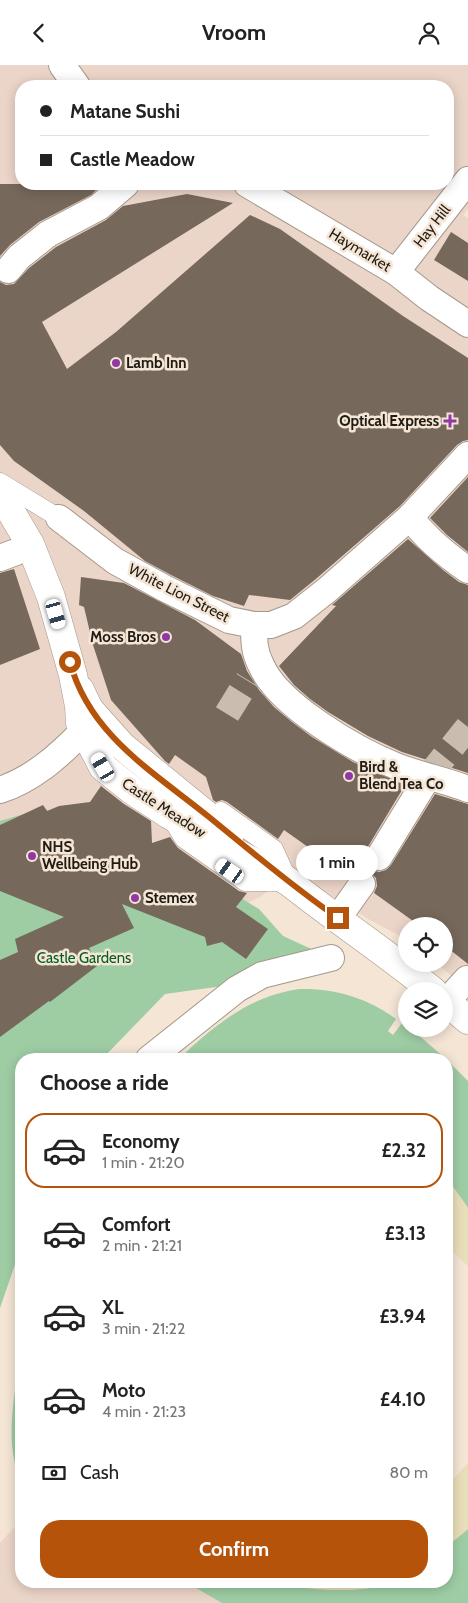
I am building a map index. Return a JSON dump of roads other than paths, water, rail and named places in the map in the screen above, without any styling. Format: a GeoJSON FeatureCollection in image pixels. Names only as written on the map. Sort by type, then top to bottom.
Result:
{"type":"FeatureCollection","features":[{"type":"Feature","properties":{"kind":"street"},"geometry":{"type":"LineString","coordinates":[[62,65],[73,80]]}},
{"type":"Feature","properties":{"kind":"street","name":"Hay Hill"},"geometry":{"type":"LineString","coordinates":[[396,272],[468,180]]}},
{"type":"Feature","properties":{"kind":"street"},"geometry":{"type":"LineString","coordinates":[[4,275],[19,257],[48,234],[99,207],[119,190]]}},
{"type":"Feature","properties":{"kind":"street","name":"Haymarket"},"geometry":{"type":"LineString","coordinates":[[257,190],[396,272],[429,298],[468,324]]}},
{"type":"Feature","properties":{"kind":"street","name":"White Lion Street"},"geometry":{"type":"LineString","coordinates":[[59,519],[115,561],[164,588],[229,620],[254,625],[271,625],[294,615],[327,590],[410,517],[468,455]]}},
{"type":"Feature","properties":{"kind":"street"},"geometry":{"type":"LineString","coordinates":[[0,493],[30,544],[51,597],[73,675]]}},
{"type":"Feature","properties":{"kind":"street"},"geometry":{"type":"LineString","coordinates":[[410,517],[444,554],[468,571]]}},
{"type":"Feature","properties":{"kind":"street"},"geometry":{"type":"LineString","coordinates":[[0,557],[16,552],[30,544]]}},
{"type":"Feature","properties":{"kind":"street"},"geometry":{"type":"LineString","coordinates":[[254,625],[255,674],[308,715],[331,732],[395,765],[468,789]]}},
{"type":"Feature","properties":{"kind":"street","name":"Castle Meadow"},"geometry":{"type":"LineString","coordinates":[[73,675],[80,723],[103,767],[132,791],[168,814],[289,882]]}},
{"type":"Feature","properties":{"kind":"street","name":"Castle Meadow"},"geometry":{"type":"LineString","coordinates":[[73,675],[89,709],[122,747],[302,894],[338,918],[420,982]]}},
{"type":"Feature","properties":{"kind":"street"},"geometry":{"type":"LineString","coordinates":[[0,790],[16,785],[51,762],[83,731]]}},
{"type":"Feature","properties":{"kind":"street"},"geometry":{"type":"LineString","coordinates":[[379,857],[428,777]]}},
{"type":"Feature","properties":{"kind":"street"},"geometry":{"type":"LineString","coordinates":[[338,918],[362,884]]}},
{"type":"Feature","properties":{"kind":"street"},"geometry":{"type":"LineString","coordinates":[[156,1053],[231,984],[331,958]]}},
{"type":"Feature","properties":{"kind":"street"},"geometry":{"type":"LineString","coordinates":[[453,989],[466,979]]}},
{"type":"Feature","properties":{"kind":"street","name":"Castle Meadow"},"geometry":{"type":"LineString","coordinates":[[453,1008],[468,1020]]}},
{"type":"Feature","properties":{"kind":"lane","name":"White Lion Street"},"geometry":{"type":"LineString","coordinates":[[0,482],[59,519]]}},
{"type":"Feature","properties":{"kind":"tunnel"},"geometry":{"type":"LineString","coordinates":[[227,714],[248,680]]}},
{"type":"Feature","properties":{"kind":"tunnel"},"geometry":{"type":"LineString","coordinates":[[428,777],[468,727]]}},
{"type":"Feature","properties":{"kind":"place","name":"Lamb Inn"},"geometry":{"type":"Point","coordinates":[116,363]}},
{"type":"Feature","properties":{"kind":"place","name":"Optical Express"},"geometry":{"type":"Point","coordinates":[450,421]}},
{"type":"Feature","properties":{"kind":"place","name":"Moss Bros"},"geometry":{"type":"Point","coordinates":[166,637]}},
{"type":"Feature","properties":{"kind":"place","name":"Bird & Blend Tea Co"},"geometry":{"type":"Point","coordinates":[349,776]}},
{"type":"Feature","properties":{"kind":"place","name":"NHS Wellbeing Hub"},"geometry":{"type":"Point","coordinates":[32,856]}},
{"type":"Feature","properties":{"kind":"place","name":"Stemex"},"geometry":{"type":"Point","coordinates":[135,898]}},
{"type":"Feature","properties":{"kind":"park label","name":"Castle Gardens"},"geometry":{"type":"Point","coordinates":[84,958]}}]}
